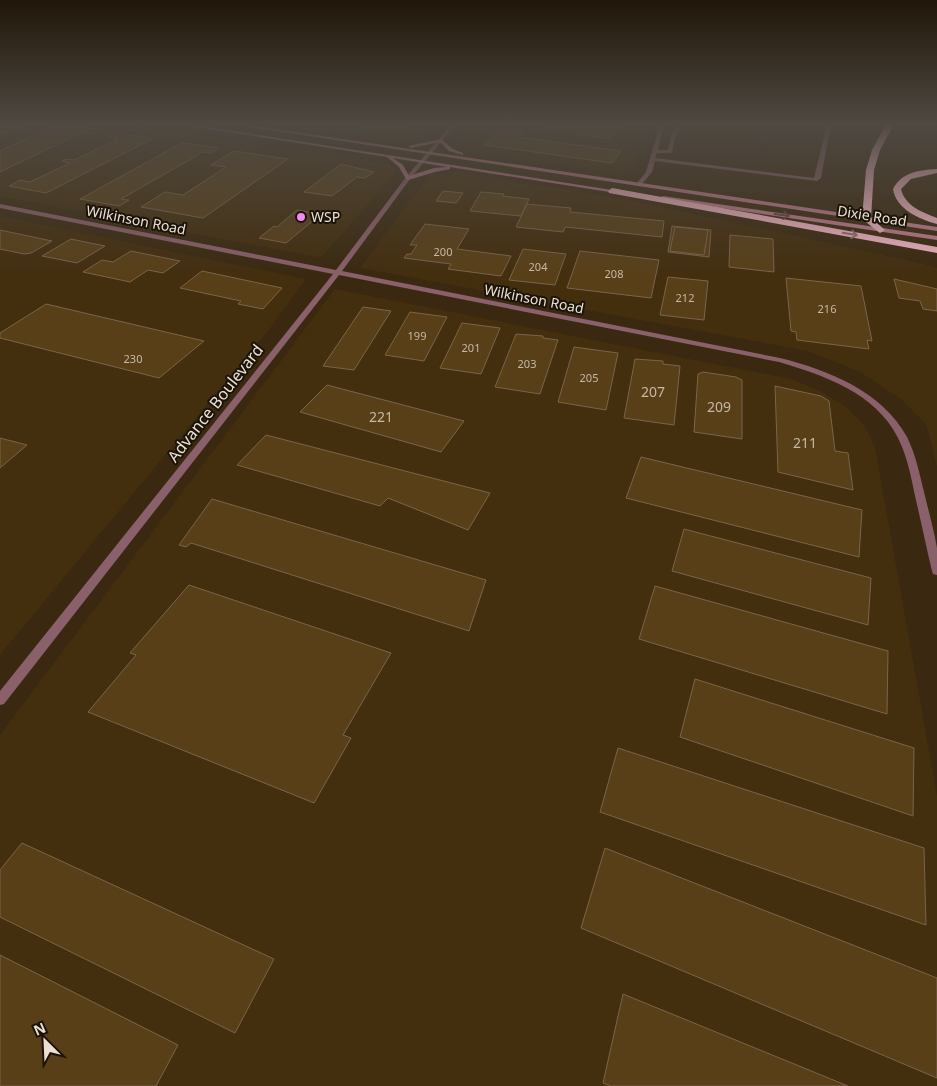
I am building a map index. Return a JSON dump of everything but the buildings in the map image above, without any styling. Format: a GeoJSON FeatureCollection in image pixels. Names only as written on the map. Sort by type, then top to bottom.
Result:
{"type":"FeatureCollection","features":[{"type":"Feature","properties":{"kind":"highway"},"geometry":{"type":"LineString","coordinates":[[870,175],[866,219],[880,230]]}},
{"type":"Feature","properties":{"kind":"highway"},"geometry":{"type":"LineString","coordinates":[[917,175],[905,179],[896,189],[898,196],[905,204],[919,213],[937,221]]}},
{"type":"Feature","properties":{"kind":"highway"},"geometry":{"type":"LineString","coordinates":[[612,190],[937,250]]}},
{"type":"Feature","properties":{"kind":"main road"},"geometry":{"type":"LineString","coordinates":[[406,175],[408,178],[419,175]]}},
{"type":"Feature","properties":{"kind":"main road","name":"Dixie Road"},"geometry":{"type":"LineString","coordinates":[[514,175],[937,238]]}},
{"type":"Feature","properties":{"kind":"main road","name":"Dixie Road"},"geometry":{"type":"LineString","coordinates":[[576,175],[937,229]]}},
{"type":"Feature","properties":{"kind":"street","name":"Advance Boulevard"},"geometry":{"type":"LineString","coordinates":[[0,700],[337,273],[411,175]]}},
{"type":"Feature","properties":{"kind":"street"},"geometry":{"type":"LineString","coordinates":[[639,184],[647,175]]}},
{"type":"Feature","properties":{"kind":"street"},"geometry":{"type":"LineString","coordinates":[[774,175],[815,180],[819,175]]}},
{"type":"Feature","properties":{"kind":"street","name":"Wilkinson Road"},"geometry":{"type":"LineString","coordinates":[[0,206],[780,360],[811,368],[846,384],[873,400],[896,425],[906,441],[921,496],[937,571]]}},
{"type":"Feature","properties":{"kind":"shaded area"},"geometry":{"type":"Polygon","coordinates":[[[0,175],[394,175],[321,258],[0,196],[0,175]]]}},
{"type":"Feature","properties":{"kind":"shaded area"},"geometry":{"type":"Polygon","coordinates":[[[429,175],[474,175],[629,200],[937,268],[937,467],[926,424],[902,400],[860,372],[808,351],[360,268],[429,175]]]}},
{"type":"Feature","properties":{"kind":"shaded area"},"geometry":{"type":"Polygon","coordinates":[[[0,216],[306,279],[271,327],[0,655],[0,216]]]}},
{"type":"Feature","properties":{"kind":"shaded area"},"geometry":{"type":"Polygon","coordinates":[[[335,289],[791,379],[820,391],[846,407],[865,426],[875,447],[937,796],[937,1086],[0,1086],[0,735],[335,289]]]}},
{"type":"Feature","properties":{"kind":"place","name":"WSP"},"geometry":{"type":"Point","coordinates":[301,217]}}]}
